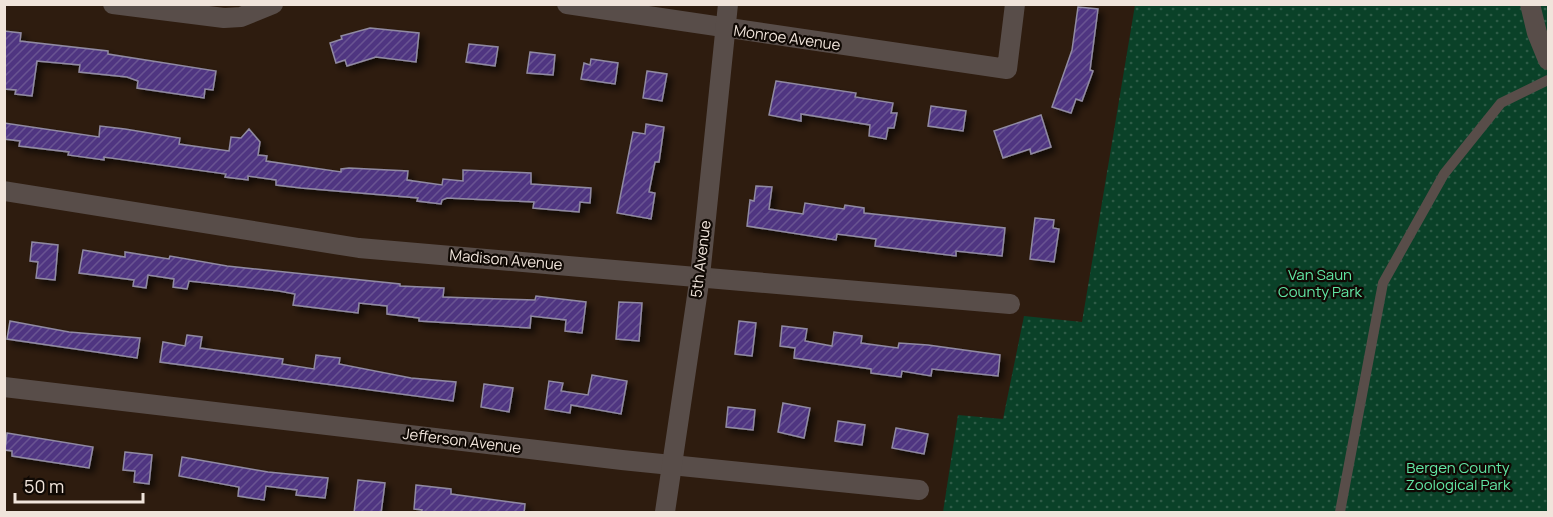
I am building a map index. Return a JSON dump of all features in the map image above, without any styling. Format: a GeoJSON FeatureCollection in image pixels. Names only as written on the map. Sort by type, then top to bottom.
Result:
{"type":"FeatureCollection","features":[{"type":"Feature","properties":{"kind":"street"},"geometry":{"type":"LineString","coordinates":[[112,4],[224,18],[241,16],[273,4]]}},
{"type":"Feature","properties":{"kind":"street","name":"Monroe Avenue"},"geometry":{"type":"LineString","coordinates":[[567,4],[1006,69],[1016,4]]}},
{"type":"Feature","properties":{"kind":"street","name":"5th Avenue"},"geometry":{"type":"LineString","coordinates":[[665,513],[670,465],[700,276],[728,4]]}},
{"type":"Feature","properties":{"kind":"street"},"geometry":{"type":"LineString","coordinates":[[1530,4],[1537,33],[1548,60]]}},
{"type":"Feature","properties":{"kind":"street","name":"Madison Avenue"},"geometry":{"type":"LineString","coordinates":[[4,191],[359,248],[1010,304]]}},
{"type":"Feature","properties":{"kind":"street","name":"Jefferson Avenue"},"geometry":{"type":"LineString","coordinates":[[4,387],[670,465],[919,490]]}},
{"type":"Feature","properties":{"kind":"lane"},"geometry":{"type":"LineString","coordinates":[[1340,513],[1383,283],[1444,174],[1501,103],[1548,80]]}},
{"type":"Feature","properties":{"kind":"green space","name":"Van Saun County Park"},"geometry":{"type":"Polygon","coordinates":[[[1135,5],[1548,5],[1548,512],[943,512],[958,415],[1003,419],[1024,316],[1082,322],[1135,5]]]}},
{"type":"Feature","properties":{"kind":"building"},"geometry":{"type":"Polygon","coordinates":[[[1078,7],[1098,9],[1090,70],[1093,71],[1082,101],[1076,99],[1071,113],[1052,107],[1072,50],[1078,7]]]}},
{"type":"Feature","properties":{"kind":"building"},"geometry":{"type":"Polygon","coordinates":[[[370,28],[419,33],[416,62],[376,57],[347,66],[345,60],[336,63],[330,43],[342,39],[341,36],[370,28]]]}},
{"type":"Feature","properties":{"kind":"building"},"geometry":{"type":"Polygon","coordinates":[[[4,31],[21,33],[20,41],[108,51],[108,54],[216,71],[213,90],[205,89],[204,98],[137,88],[138,81],[127,77],[79,72],[80,65],[37,61],[32,96],[15,94],[16,90],[4,89],[4,31]]]}},
{"type":"Feature","properties":{"kind":"building"},"geometry":{"type":"Polygon","coordinates":[[[469,44],[498,47],[495,66],[466,62],[469,44]]]}},
{"type":"Feature","properties":{"kind":"building"},"geometry":{"type":"Polygon","coordinates":[[[530,52],[555,55],[553,75],[527,73],[530,52]]]}},
{"type":"Feature","properties":{"kind":"building"},"geometry":{"type":"Polygon","coordinates":[[[591,59],[618,63],[615,84],[581,79],[584,63],[590,65],[591,59]]]}},
{"type":"Feature","properties":{"kind":"building"},"geometry":{"type":"Polygon","coordinates":[[[647,71],[667,74],[662,101],[643,98],[647,71]]]}},
{"type":"Feature","properties":{"kind":"building"},"geometry":{"type":"Polygon","coordinates":[[[776,81],[856,93],[855,97],[893,103],[891,113],[897,113],[894,128],[888,128],[886,139],[869,136],[870,125],[801,114],[801,121],[769,115],[776,81]]]}},
{"type":"Feature","properties":{"kind":"building"},"geometry":{"type":"Polygon","coordinates":[[[931,106],[966,111],[963,131],[928,126],[931,106]]]}},
{"type":"Feature","properties":{"kind":"building"},"geometry":{"type":"Polygon","coordinates":[[[1041,115],[1051,147],[1031,154],[1030,149],[1003,158],[994,131],[1041,115]]]}},
{"type":"Feature","properties":{"kind":"building"},"geometry":{"type":"Polygon","coordinates":[[[4,123],[99,137],[100,126],[125,129],[180,138],[179,144],[229,151],[231,137],[241,138],[249,129],[260,142],[258,155],[267,156],[266,161],[341,172],[341,169],[349,168],[408,171],[407,180],[442,185],[443,179],[463,181],[463,170],[531,173],[531,184],[591,188],[590,203],[580,202],[579,212],[533,208],[534,202],[447,198],[442,200],[441,204],[417,201],[418,198],[276,185],[276,180],[248,176],[248,180],[225,177],[226,174],[104,157],[104,160],[68,155],[69,152],[19,146],[20,141],[4,139],[4,123]]]}},
{"type":"Feature","properties":{"kind":"building"},"geometry":{"type":"Polygon","coordinates":[[[646,124],[664,127],[659,162],[655,162],[649,192],[655,193],[651,219],[617,213],[633,132],[645,134],[646,124]]]}},
{"type":"Feature","properties":{"kind":"building"},"geometry":{"type":"Polygon","coordinates":[[[756,186],[772,187],[769,209],[803,214],[805,203],[844,209],[845,205],[864,208],[864,213],[1005,228],[1002,256],[956,251],[956,256],[875,246],[876,239],[837,234],[836,240],[747,226],[750,200],[754,201],[756,186]]]}},
{"type":"Feature","properties":{"kind":"building"},"geometry":{"type":"Polygon","coordinates":[[[1035,218],[1054,220],[1053,228],[1059,229],[1054,262],[1030,259],[1035,218]]]}},
{"type":"Feature","properties":{"kind":"building"},"geometry":{"type":"Polygon","coordinates":[[[32,242],[58,245],[55,280],[36,278],[38,262],[30,261],[32,242]]]}},
{"type":"Feature","properties":{"kind":"building"},"geometry":{"type":"Polygon","coordinates":[[[83,250],[125,257],[125,252],[169,259],[170,256],[227,266],[400,284],[400,286],[444,288],[443,297],[535,300],[536,296],[586,302],[582,333],[565,331],[566,320],[531,316],[530,328],[419,321],[419,318],[387,314],[387,306],[359,303],[358,313],[293,305],[295,294],[189,281],[187,289],[173,287],[174,279],[148,275],[146,288],[133,286],[134,280],[79,273],[83,250]]]}},
{"type":"Feature","properties":{"kind":"building"},"geometry":{"type":"Polygon","coordinates":[[[619,302],[642,303],[639,341],[616,339],[619,302]]]}},
{"type":"Feature","properties":{"kind":"building"},"geometry":{"type":"Polygon","coordinates":[[[10,321],[69,332],[140,338],[137,358],[7,339],[10,321]]]}},
{"type":"Feature","properties":{"kind":"building"},"geometry":{"type":"Polygon","coordinates":[[[739,321],[756,323],[752,356],[735,354],[739,321]]]}},
{"type":"Feature","properties":{"kind":"building"},"geometry":{"type":"Polygon","coordinates":[[[782,326],[807,329],[805,341],[832,346],[834,332],[862,336],[861,343],[898,348],[899,343],[928,345],[1000,355],[998,376],[932,369],[931,376],[902,371],[901,377],[871,373],[871,369],[794,358],[795,348],[780,346],[782,326]]]}},
{"type":"Feature","properties":{"kind":"building"},"geometry":{"type":"Polygon","coordinates":[[[187,335],[202,337],[200,348],[283,359],[282,364],[314,369],[316,355],[340,358],[339,364],[411,378],[456,382],[453,401],[160,362],[163,342],[185,346],[187,335]]]}},
{"type":"Feature","properties":{"kind":"building"},"geometry":{"type":"Polygon","coordinates":[[[592,375],[627,381],[621,414],[571,405],[570,413],[545,409],[549,381],[563,383],[561,391],[588,395],[592,375]]]}},
{"type":"Feature","properties":{"kind":"building"},"geometry":{"type":"Polygon","coordinates":[[[484,384],[513,388],[509,412],[481,407],[484,384]]]}},
{"type":"Feature","properties":{"kind":"building"},"geometry":{"type":"Polygon","coordinates":[[[783,403],[810,408],[804,438],[778,432],[783,403]]]}},
{"type":"Feature","properties":{"kind":"building"},"geometry":{"type":"Polygon","coordinates":[[[728,407],[755,410],[753,430],[726,427],[728,407]]]}},
{"type":"Feature","properties":{"kind":"building"},"geometry":{"type":"Polygon","coordinates":[[[838,421],[865,425],[862,445],[835,441],[838,421]]]}},
{"type":"Feature","properties":{"kind":"building"},"geometry":{"type":"Polygon","coordinates":[[[896,428],[928,434],[924,454],[892,448],[896,428]]]}},
{"type":"Feature","properties":{"kind":"building"},"geometry":{"type":"Polygon","coordinates":[[[7,433],[93,447],[89,468],[12,456],[12,451],[5,450],[7,433]]]}},
{"type":"Feature","properties":{"kind":"building"},"geometry":{"type":"Polygon","coordinates":[[[125,452],[152,455],[149,484],[134,482],[135,471],[123,470],[125,452]]]}},
{"type":"Feature","properties":{"kind":"building"},"geometry":{"type":"Polygon","coordinates":[[[182,457],[268,472],[328,478],[325,498],[296,495],[297,490],[266,486],[264,500],[238,496],[239,487],[179,476],[182,457]]]}},
{"type":"Feature","properties":{"kind":"building"},"geometry":{"type":"Polygon","coordinates":[[[358,480],[385,483],[381,513],[354,513],[358,480]]]}},
{"type":"Feature","properties":{"kind":"building"},"geometry":{"type":"Polygon","coordinates":[[[416,485],[451,489],[451,494],[525,504],[524,513],[421,513],[422,510],[414,509],[416,485]]]}},
{"type":"Feature","properties":{"kind":"park label","name":"Bergen County Zoological Park"},"geometry":{"type":"Point","coordinates":[1458,476]}}]}
